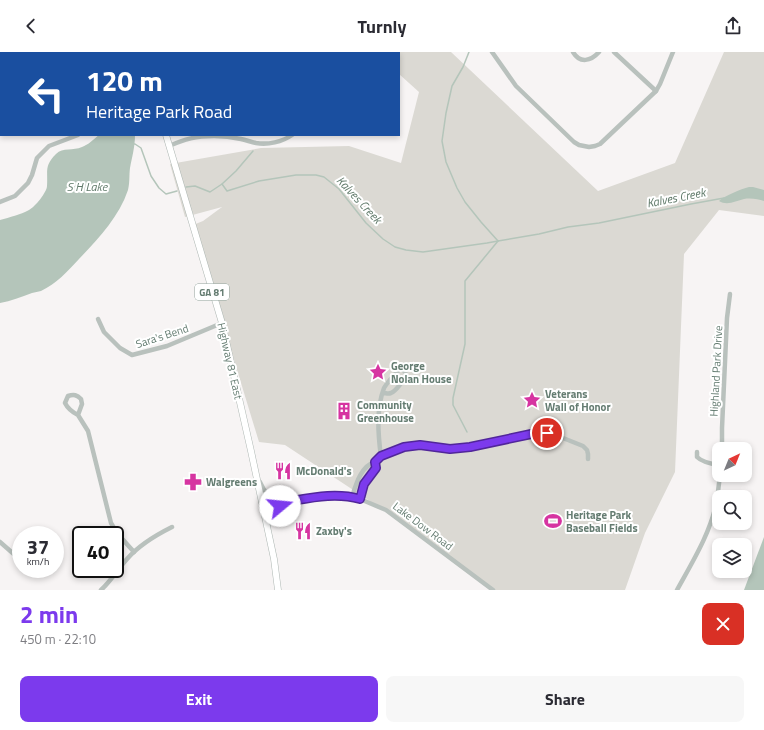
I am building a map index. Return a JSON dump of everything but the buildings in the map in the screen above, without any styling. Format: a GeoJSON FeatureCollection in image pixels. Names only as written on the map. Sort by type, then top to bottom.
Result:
{"type":"FeatureCollection","features":[{"type":"Feature","properties":{"kind":"main road","name":"Highway 81 East"},"geometry":{"type":"LineString","coordinates":[[166,136],[222,324],[274,559],[278,590]]}},
{"type":"Feature","properties":{"kind":"street"},"geometry":{"type":"LineString","coordinates":[[492,52],[516,86],[574,142],[584,146],[594,146],[600,144],[656,90],[660,84],[673,52]]}},
{"type":"Feature","properties":{"kind":"street"},"geometry":{"type":"LineString","coordinates":[[573,52],[577,57],[584,60],[591,59],[599,52]]}},
{"type":"Feature","properties":{"kind":"street"},"geometry":{"type":"LineString","coordinates":[[614,52],[656,90]]}},
{"type":"Feature","properties":{"kind":"street"},"geometry":{"type":"LineString","coordinates":[[0,202],[15,196],[28,183],[32,176],[37,158],[49,146],[75,136]]}},
{"type":"Feature","properties":{"kind":"street"},"geometry":{"type":"LineString","coordinates":[[169,146],[187,138],[199,136],[228,137],[266,144],[290,136]]}},
{"type":"Feature","properties":{"kind":"street","name":"Highland Park Drive"},"geometry":{"type":"LineString","coordinates":[[722,442],[727,318],[730,294]]}},
{"type":"Feature","properties":{"kind":"street","name":"Sara's Bend"},"geometry":{"type":"LineString","coordinates":[[98,319],[104,332],[120,348],[132,355],[167,346],[222,324]]}},
{"type":"Feature","properties":{"kind":"street"},"geometry":{"type":"LineString","coordinates":[[381,456],[378,433],[381,398],[385,388],[403,366],[406,375],[405,378],[394,391],[391,393],[384,393]]}},
{"type":"Feature","properties":{"kind":"street"},"geometry":{"type":"LineString","coordinates":[[78,415],[82,404],[81,399],[72,394],[68,396],[65,403],[70,410],[78,415],[88,431],[111,522],[117,533],[134,552]]}},
{"type":"Feature","properties":{"kind":"street"},"geometry":{"type":"LineString","coordinates":[[352,497],[361,474],[370,464],[375,462],[381,456],[404,447],[420,445],[450,449],[470,447],[536,433],[547,433],[583,446],[587,450],[588,459]]}},
{"type":"Feature","properties":{"kind":"street"},"geometry":{"type":"LineString","coordinates":[[697,452],[697,457],[701,461],[712,464]]}},
{"type":"Feature","properties":{"kind":"street"},"geometry":{"type":"LineString","coordinates":[[360,499],[364,484],[376,468],[375,462]]}},
{"type":"Feature","properties":{"kind":"street"},"geometry":{"type":"LineString","coordinates":[[256,476],[266,494],[270,498],[276,501],[285,502]]}},
{"type":"Feature","properties":{"kind":"street"},"geometry":{"type":"LineString","coordinates":[[677,590],[709,526],[717,500],[719,482]]}},
{"type":"Feature","properties":{"kind":"street"},"geometry":{"type":"LineString","coordinates":[[357,484],[364,486]]}},
{"type":"Feature","properties":{"kind":"street","name":"Lake Dow Road"},"geometry":{"type":"LineString","coordinates":[[262,506],[325,496],[346,496],[360,499],[386,510],[493,590]]}},
{"type":"Feature","properties":{"kind":"street"},"geometry":{"type":"LineString","coordinates":[[268,531],[269,522],[275,509],[285,502]]}},
{"type":"Feature","properties":{"kind":"street"},"geometry":{"type":"LineString","coordinates":[[101,590],[134,552],[159,533],[172,527]]}},
{"type":"Feature","properties":{"kind":"street"},"geometry":{"type":"LineString","coordinates":[[0,542],[12,552]]}},
{"type":"Feature","properties":{"kind":"shaded area"},"geometry":{"type":"Polygon","coordinates":[[[400,52],[451,52],[598,191],[675,163],[724,52],[764,52],[764,216],[719,210],[684,254],[675,472],[645,533],[625,590],[494,590],[426,538],[285,445],[259,442],[193,225],[203,221],[222,207],[185,217],[170,164],[261,148],[349,146],[401,163],[419,92],[400,75],[400,52]]]}},
{"type":"Feature","properties":{"kind":"water","name":"S H Lake"},"geometry":{"type":"Polygon","coordinates":[[[98,136],[135,136],[128,190],[114,218],[71,268],[57,281],[41,291],[0,303],[0,220],[26,212],[37,203],[47,186],[48,165],[56,154],[65,150],[79,148],[91,142],[98,136]]]}},
{"type":"Feature","properties":{"kind":"water"},"geometry":{"type":"Polygon","coordinates":[[[749,187],[764,190],[764,201],[757,199],[744,199],[725,203],[719,201],[733,193],[749,187]]]}},
{"type":"Feature","properties":{"kind":"water"},"geometry":{"type":"Polygon","coordinates":[[[764,537],[764,590],[744,590],[749,578],[752,578],[752,569],[764,537]]]}},
{"type":"Feature","properties":{"kind":"waterway"},"geometry":{"type":"LineString","coordinates":[[469,52],[463,67],[452,86],[442,141],[446,162],[457,188],[465,202],[498,241]]}},
{"type":"Feature","properties":{"kind":"waterway","name":"Kalves Creek"},"geometry":{"type":"LineString","coordinates":[[133,144],[141,148],[151,176],[159,188],[166,194],[177,191]]}},
{"type":"Feature","properties":{"kind":"waterway","name":"Kalves Creek"},"geometry":{"type":"LineString","coordinates":[[186,187],[195,186],[210,192],[222,184],[236,171],[253,151]]}},
{"type":"Feature","properties":{"kind":"waterway","name":"Kalves Creek"},"geometry":{"type":"LineString","coordinates":[[222,184],[227,191],[259,181],[296,175],[316,175],[324,177],[339,189],[366,223],[383,239],[395,247],[423,252],[539,234],[568,227],[599,223],[724,198]]}},
{"type":"Feature","properties":{"kind":"waterway","name":"Kalves Creek"},"geometry":{"type":"LineString","coordinates":[[467,432],[453,405],[453,398],[465,344],[465,281],[498,241]]}},
{"type":"Feature","properties":{"kind":"place","name":"George Nolan House"},"geometry":{"type":"Point","coordinates":[378,372]}},
{"type":"Feature","properties":{"kind":"place","name":"Veterans Wall of Honor"},"geometry":{"type":"Point","coordinates":[532,400]}},
{"type":"Feature","properties":{"kind":"place","name":"Community Greenhouse"},"geometry":{"type":"Point","coordinates":[344,411]}},
{"type":"Feature","properties":{"kind":"place","name":"McDonald's"},"geometry":{"type":"Point","coordinates":[283,471]}},
{"type":"Feature","properties":{"kind":"place","name":"Walgreens"},"geometry":{"type":"Point","coordinates":[193,482]}},
{"type":"Feature","properties":{"kind":"place","name":"Heritage Park Baseball Fields"},"geometry":{"type":"Point","coordinates":[553,521]}},
{"type":"Feature","properties":{"kind":"place","name":"Zaxby's"},"geometry":{"type":"Point","coordinates":[303,531]}},
{"type":"Feature","properties":{"kind":"route"},"geometry":{"type":"LineString","coordinates":[[280,506],[285,502],[325,496],[346,496],[360,499],[364,484],[376,468],[375,462],[381,456],[404,447],[420,445],[450,449],[470,447],[536,433],[547,433]]}}]}
